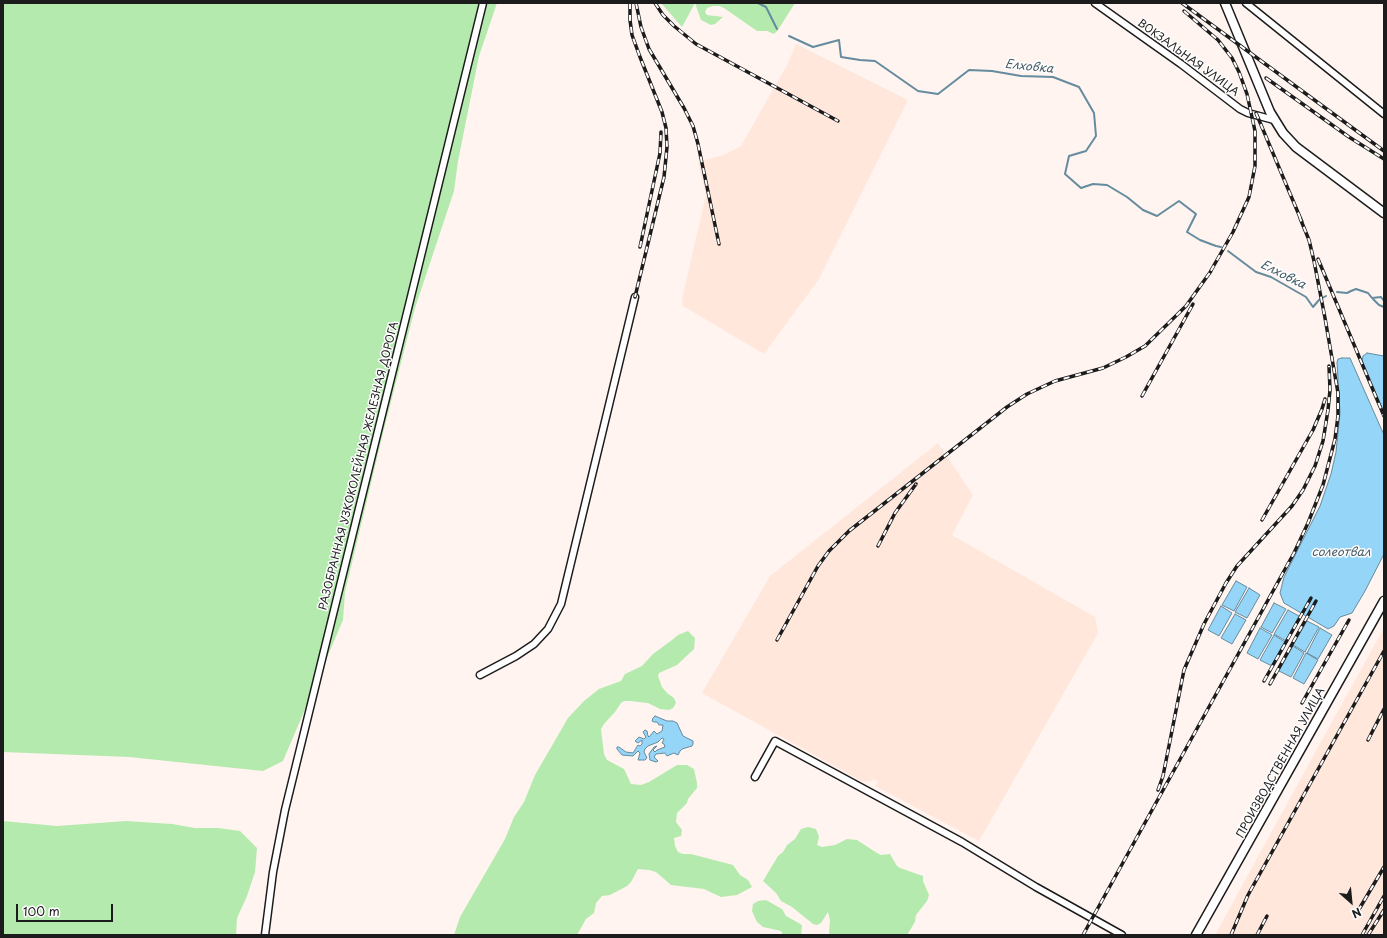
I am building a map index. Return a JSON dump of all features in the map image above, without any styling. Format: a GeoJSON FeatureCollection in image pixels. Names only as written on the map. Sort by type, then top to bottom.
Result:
{"type":"FeatureCollection","features":[{"type":"Feature","properties":{"kind":"main road"},"geometry":{"type":"LineString","coordinates":[[1225,3],[1274,120],[1283,133],[1296,147],[1346,183],[1384,213]]}},
{"type":"Feature","properties":{"kind":"main road","name":"ПРОИЗВОДСТВЕННАЯ УЛИЦА"},"geometry":{"type":"LineString","coordinates":[[1196,935],[1384,601]]}},
{"type":"Feature","properties":{"kind":"street","name":"РАЗОБРАННАЯ УЗКОКОЛЕЙНАЯ ЖЕЛЕЗНАЯ ДОРОГА"},"geometry":{"type":"LineString","coordinates":[[265,935],[277,848],[285,810],[483,3]]}},
{"type":"Feature","properties":{"kind":"street","name":"ВОКЗАЛЬНАЯ УЛИЦА"},"geometry":{"type":"LineString","coordinates":[[1095,3],[1181,64],[1240,109],[1248,113],[1274,120]]}},
{"type":"Feature","properties":{"kind":"street"},"geometry":{"type":"LineString","coordinates":[[1246,3],[1384,114]]}},
{"type":"Feature","properties":{"kind":"street"},"geometry":{"type":"LineString","coordinates":[[480,674],[516,656],[534,644],[548,629],[557,612],[565,586],[635,298]]}},
{"type":"Feature","properties":{"kind":"street"},"geometry":{"type":"LineString","coordinates":[[755,777],[775,741],[962,842],[1036,887],[1122,935]]}},
{"type":"Feature","properties":{"kind":"shaded area"},"geometry":{"type":"Polygon","coordinates":[[[796,44],[908,100],[819,279],[764,354],[683,306],[682,299],[706,195],[698,162],[726,154],[741,146],[787,65],[796,44]]]}},
{"type":"Feature","properties":{"kind":"shaded area"},"geometry":{"type":"Polygon","coordinates":[[[938,443],[973,495],[952,535],[1095,617],[1098,633],[979,841],[875,786],[878,782],[876,780],[873,779],[872,781],[863,782],[702,693],[770,576],[938,443]]]}},
{"type":"Feature","properties":{"kind":"shaded area"},"geometry":{"type":"Polygon","coordinates":[[[1384,628],[1384,935],[1215,935],[1318,747],[1384,628]]]}},
{"type":"Feature","properties":{"kind":"green space"},"geometry":{"type":"Polygon","coordinates":[[[3,3],[497,3],[479,56],[458,161],[454,191],[415,308],[383,433],[345,592],[343,620],[283,761],[263,771],[129,757],[3,752],[3,3]]]}},
{"type":"Feature","properties":{"kind":"green space"},"geometry":{"type":"Polygon","coordinates":[[[661,3],[695,3],[682,27],[661,3]]]}},
{"type":"Feature","properties":{"kind":"green space"},"geometry":{"type":"Polygon","coordinates":[[[695,3],[795,3],[774,34],[767,31],[757,31],[719,6],[707,8],[705,12],[707,15],[723,17],[715,24],[711,25],[701,20],[695,3]]]}},
{"type":"Feature","properties":{"kind":"green space"},"geometry":{"type":"Polygon","coordinates":[[[688,631],[695,638],[694,649],[677,665],[659,673],[658,676],[662,687],[674,698],[676,703],[673,708],[669,710],[660,709],[648,703],[630,701],[624,701],[621,703],[601,729],[604,754],[607,760],[624,769],[631,784],[641,785],[649,782],[677,765],[687,765],[694,769],[697,788],[688,799],[687,803],[677,813],[676,822],[682,830],[681,836],[674,838],[675,846],[678,852],[683,854],[691,854],[733,865],[740,875],[748,880],[752,887],[737,895],[721,897],[704,889],[671,885],[656,872],[638,869],[627,886],[610,895],[602,896],[596,903],[594,913],[586,919],[577,935],[454,935],[460,917],[505,839],[514,817],[524,802],[535,775],[568,718],[584,701],[599,689],[621,681],[625,674],[642,666],[653,654],[678,635],[688,631]]]}},
{"type":"Feature","properties":{"kind":"green space"},"geometry":{"type":"Polygon","coordinates":[[[3,821],[57,826],[126,821],[240,831],[257,848],[255,872],[247,896],[237,918],[236,935],[3,935],[3,821]]]}},
{"type":"Feature","properties":{"kind":"green space"},"geometry":{"type":"Polygon","coordinates":[[[808,827],[816,829],[819,837],[817,845],[822,847],[835,845],[847,839],[857,840],[881,855],[890,854],[897,866],[900,868],[923,876],[923,881],[929,895],[927,901],[916,915],[915,922],[907,935],[831,935],[829,933],[830,920],[828,912],[821,923],[817,925],[813,924],[792,907],[781,901],[776,893],[763,881],[778,856],[783,852],[787,845],[795,839],[801,829],[808,827]]]}},
{"type":"Feature","properties":{"kind":"green space"},"geometry":{"type":"Polygon","coordinates":[[[766,900],[782,909],[786,916],[802,925],[801,935],[783,935],[781,931],[763,927],[757,922],[752,911],[753,904],[758,901],[766,900]]]}},
{"type":"Feature","properties":{"kind":"water"},"geometry":{"type":"Polygon","coordinates":[[[1367,353],[1384,356],[1384,413],[1362,362],[1363,356],[1367,353]]]}},
{"type":"Feature","properties":{"kind":"water","name":"солеотвал"},"geometry":{"type":"Polygon","coordinates":[[[1350,358],[1384,435],[1384,554],[1352,613],[1340,617],[1334,626],[1328,629],[1284,603],[1280,593],[1284,577],[1320,506],[1331,474],[1336,452],[1340,413],[1337,362],[1338,359],[1350,358]]]}},
{"type":"Feature","properties":{"kind":"water"},"geometry":{"type":"Polygon","coordinates":[[[1236,581],[1247,587],[1234,611],[1222,605],[1236,581]]]}},
{"type":"Feature","properties":{"kind":"water"},"geometry":{"type":"Polygon","coordinates":[[[1249,588],[1260,595],[1247,618],[1235,612],[1249,588]]]}},
{"type":"Feature","properties":{"kind":"water"},"geometry":{"type":"Polygon","coordinates":[[[1274,603],[1286,609],[1272,633],[1261,627],[1274,603]]]}},
{"type":"Feature","properties":{"kind":"water"},"geometry":{"type":"Polygon","coordinates":[[[1221,606],[1232,613],[1219,636],[1208,630],[1221,606]]]}},
{"type":"Feature","properties":{"kind":"water"},"geometry":{"type":"Polygon","coordinates":[[[1288,610],[1299,616],[1286,641],[1274,634],[1288,610]]]}},
{"type":"Feature","properties":{"kind":"water"},"geometry":{"type":"Polygon","coordinates":[[[1235,614],[1246,620],[1232,644],[1221,638],[1235,614]]]}},
{"type":"Feature","properties":{"kind":"water"},"geometry":{"type":"Polygon","coordinates":[[[1307,621],[1319,627],[1305,652],[1293,645],[1307,621]]]}},
{"type":"Feature","properties":{"kind":"water"},"geometry":{"type":"Polygon","coordinates":[[[1260,628],[1272,635],[1258,659],[1247,653],[1260,628]]]}},
{"type":"Feature","properties":{"kind":"water"},"geometry":{"type":"Polygon","coordinates":[[[1320,628],[1332,635],[1318,659],[1307,653],[1320,628]]]}},
{"type":"Feature","properties":{"kind":"water"},"geometry":{"type":"Polygon","coordinates":[[[1274,635],[1285,642],[1272,666],[1260,660],[1274,635]]]}},
{"type":"Feature","properties":{"kind":"water"},"geometry":{"type":"Polygon","coordinates":[[[1293,646],[1304,653],[1291,677],[1279,671],[1293,646]]]}},
{"type":"Feature","properties":{"kind":"water"},"geometry":{"type":"Polygon","coordinates":[[[1306,653],[1318,660],[1304,684],[1293,678],[1306,653]]]}},
{"type":"Feature","properties":{"kind":"water"},"geometry":{"type":"Polygon","coordinates":[[[655,716],[677,723],[683,736],[693,741],[692,746],[682,749],[678,755],[674,753],[667,756],[665,753],[656,754],[654,757],[658,761],[656,762],[650,760],[649,754],[654,747],[657,746],[653,750],[655,752],[665,747],[662,743],[664,739],[662,738],[645,749],[644,752],[647,758],[645,760],[638,760],[640,753],[638,751],[633,756],[622,755],[617,747],[626,752],[633,753],[638,745],[640,746],[642,744],[642,740],[638,743],[635,741],[639,737],[644,739],[646,737],[643,732],[645,730],[647,731],[649,737],[654,731],[657,734],[662,731],[663,725],[659,725],[657,722],[652,721],[655,716]]]}},
{"type":"Feature","properties":{"kind":"waterway","name":"Елховка"},"geometry":{"type":"LineString","coordinates":[[758,3],[766,7],[777,29]]}},
{"type":"Feature","properties":{"kind":"waterway","name":"Елховка"},"geometry":{"type":"LineString","coordinates":[[789,36],[813,47],[839,40],[841,57],[875,61],[918,91],[938,94],[969,70],[992,71],[1021,76],[1053,77],[1079,87],[1094,113],[1096,136],[1086,151],[1069,156],[1065,174],[1081,188],[1093,184],[1107,185],[1127,197],[1143,210],[1157,216],[1179,201],[1196,214],[1187,232],[1200,240],[1221,247]]}},
{"type":"Feature","properties":{"kind":"waterway","name":"Елховка"},"geometry":{"type":"LineString","coordinates":[[1228,251],[1256,272],[1271,277],[1306,297],[1313,307],[1319,300],[1326,296]]}},
{"type":"Feature","properties":{"kind":"waterway","name":"Елховка"},"geometry":{"type":"LineString","coordinates":[[1337,292],[1347,293],[1356,289],[1368,293],[1372,298],[1381,297],[1384,301]]}},
{"type":"Feature","properties":{"kind":"waterway"},"geometry":{"type":"LineString","coordinates":[[1373,299],[1379,305],[1384,307]]}},
{"type":"Feature","properties":{"kind":"railway"},"geometry":{"type":"LineString","coordinates":[[630,3],[632,35],[662,112],[666,128],[667,147],[664,177],[635,297]]}},
{"type":"Feature","properties":{"kind":"railway"},"geometry":{"type":"LineString","coordinates":[[636,3],[641,27],[649,49],[693,126],[719,244]]}},
{"type":"Feature","properties":{"kind":"railway"},"geometry":{"type":"LineString","coordinates":[[655,3],[663,15],[696,44],[838,121]]}},
{"type":"Feature","properties":{"kind":"railway"},"geometry":{"type":"LineString","coordinates":[[1182,3],[1384,151]]}},
{"type":"Feature","properties":{"kind":"railway"},"geometry":{"type":"LineString","coordinates":[[1184,11],[1218,40],[1232,58],[1247,94],[1255,131],[1255,166],[1249,197],[1233,232],[1209,274]]}},
{"type":"Feature","properties":{"kind":"railway"},"geometry":{"type":"LineString","coordinates":[[1266,78],[1349,137],[1384,159]]}},
{"type":"Feature","properties":{"kind":"railway"},"geometry":{"type":"LineString","coordinates":[[1256,113],[1302,222]]}},
{"type":"Feature","properties":{"kind":"railway"},"geometry":{"type":"LineString","coordinates":[[640,247],[660,153],[661,132]]}},
{"type":"Feature","properties":{"kind":"railway"},"geometry":{"type":"LineString","coordinates":[[1083,935],[1294,553],[1323,485],[1335,439],[1338,416],[1338,393],[1314,261],[1309,240],[1300,218]]}},
{"type":"Feature","properties":{"kind":"railway"},"geometry":{"type":"LineString","coordinates":[[1318,259],[1384,416]]}},
{"type":"Feature","properties":{"kind":"railway"},"geometry":{"type":"LineString","coordinates":[[777,640],[818,566],[829,551],[849,531],[1007,407],[1027,394],[1055,381],[1103,368],[1145,346],[1186,306],[1211,271]]}},
{"type":"Feature","properties":{"kind":"railway"},"geometry":{"type":"LineString","coordinates":[[1142,396],[1193,304]]}},
{"type":"Feature","properties":{"kind":"railway"},"geometry":{"type":"LineString","coordinates":[[1158,790],[1163,776],[1184,670],[1204,624],[1237,566],[1292,506],[1303,490],[1315,466],[1323,441],[1328,410],[1330,390],[1329,366]]}},
{"type":"Feature","properties":{"kind":"railway"},"geometry":{"type":"LineString","coordinates":[[1262,520],[1313,430],[1325,399]]}},
{"type":"Feature","properties":{"kind":"railway"},"geometry":{"type":"LineString","coordinates":[[878,546],[895,513],[916,484]]}},
{"type":"Feature","properties":{"kind":"railway"},"geometry":{"type":"LineString","coordinates":[[1264,681],[1311,598]]}},
{"type":"Feature","properties":{"kind":"railway"},"geometry":{"type":"LineString","coordinates":[[1270,684],[1316,601]]}},
{"type":"Feature","properties":{"kind":"railway"},"geometry":{"type":"LineString","coordinates":[[1302,703],[1349,620]]}},
{"type":"Feature","properties":{"kind":"railway"},"geometry":{"type":"LineString","coordinates":[[1231,935],[1248,895],[1384,651]]}},
{"type":"Feature","properties":{"kind":"railway"},"geometry":{"type":"LineString","coordinates":[[1368,740],[1384,709]]}},
{"type":"Feature","properties":{"kind":"railway"},"geometry":{"type":"LineString","coordinates":[[1358,911],[1384,867]]}},
{"type":"Feature","properties":{"kind":"railway"},"geometry":{"type":"LineString","coordinates":[[1362,935],[1384,896]]}},
{"type":"Feature","properties":{"kind":"railway"},"geometry":{"type":"LineString","coordinates":[[1368,935],[1384,910]]}},
{"type":"Feature","properties":{"kind":"railway"},"geometry":{"type":"LineString","coordinates":[[1257,935],[1267,916]]}}]}
